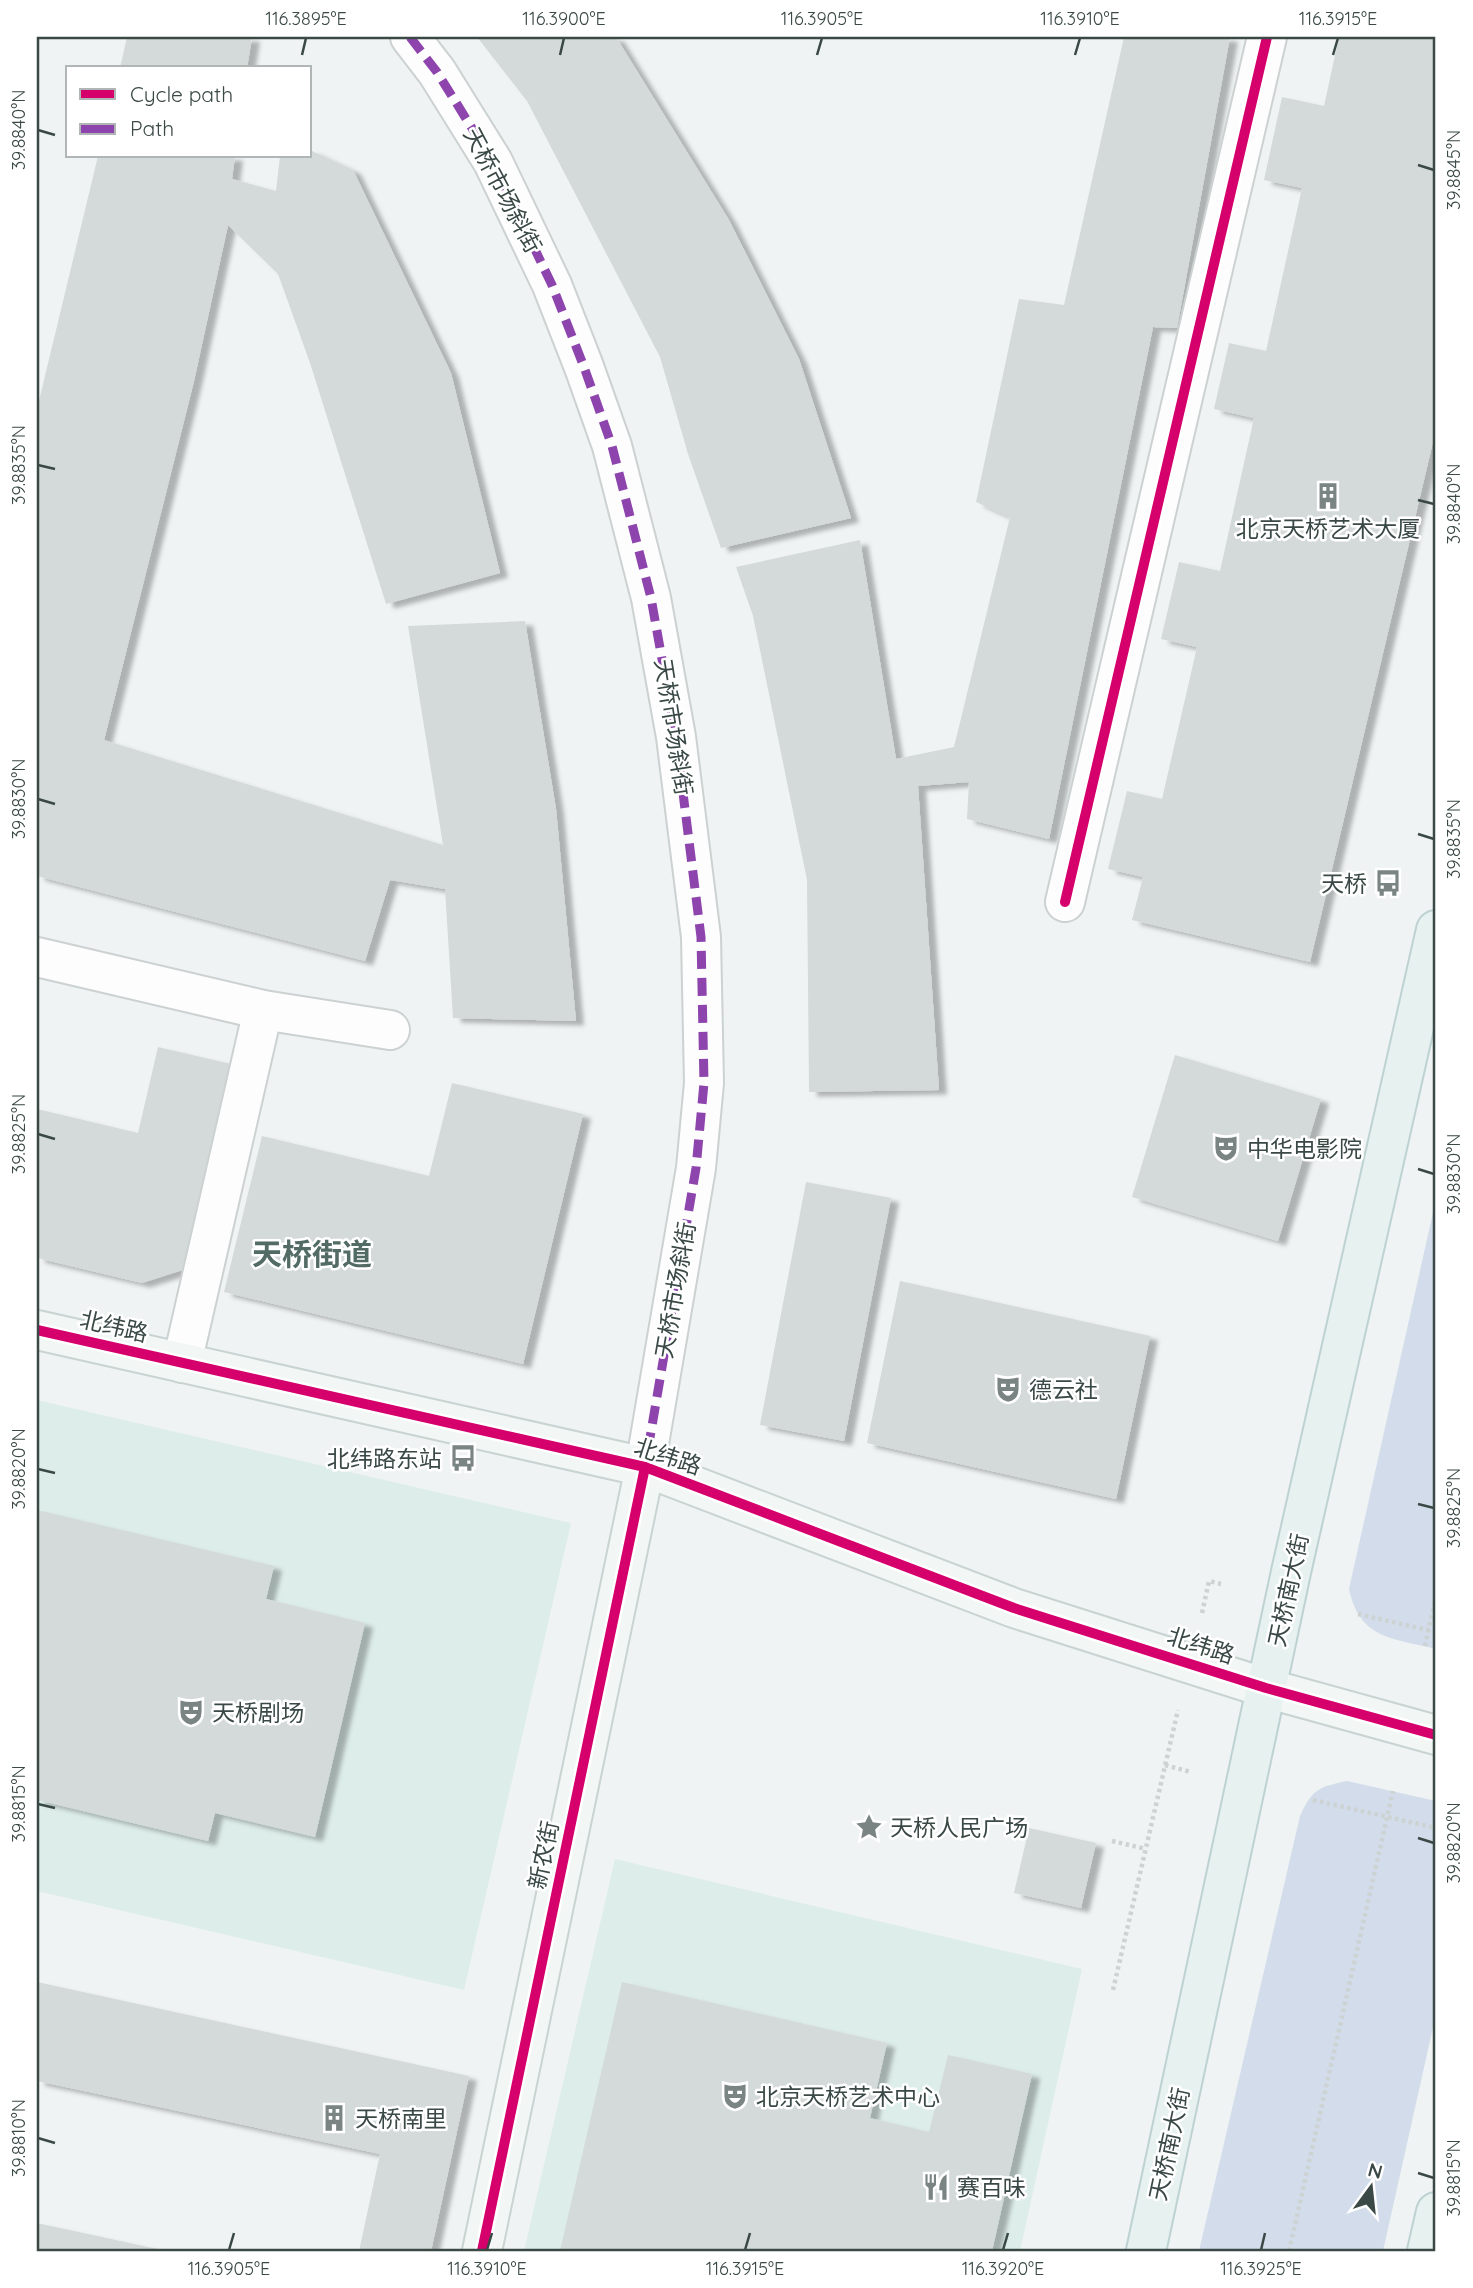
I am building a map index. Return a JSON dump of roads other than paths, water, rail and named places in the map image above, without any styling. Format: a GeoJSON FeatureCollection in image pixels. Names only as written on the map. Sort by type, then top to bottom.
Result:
{"type":"FeatureCollection","features":[{"type":"Feature","properties":{"kind":"main road","name":"天桥南大街"},"geometry":{"type":"LineString","coordinates":[[1146,2251],[1266,1688],[1436,930]]}},
{"type":"Feature","properties":{"kind":"main road"},"geometry":{"type":"LineString","coordinates":[[1427,2251],[1436,2212]]}},
{"type":"Feature","properties":{"kind":"street","name":"天桥市场斜街"},"geometry":{"type":"LineString","coordinates":[[410,37],[437,72],[493,162],[552,285],[584,367],[612,446],[652,598],[676,737],[701,937],[705,1083],[696,1168],[645,1467]]}},
{"type":"Feature","properties":{"kind":"street"},"geometry":{"type":"LineString","coordinates":[[1065,902],[1267,37]]}},
{"type":"Feature","properties":{"kind":"street"},"geometry":{"type":"LineString","coordinates":[[37,957],[263,1010],[390,1030]]}},
{"type":"Feature","properties":{"kind":"street"},"geometry":{"type":"LineString","coordinates":[[182,1363],[263,1010]]}},
{"type":"Feature","properties":{"kind":"street","name":"北纬路"},"geometry":{"type":"LineString","coordinates":[[37,1330],[645,1467],[1014,1608],[1266,1688],[1436,1735]]}},
{"type":"Feature","properties":{"kind":"street","name":"新农街"},"geometry":{"type":"LineString","coordinates":[[482,2251],[645,1467]]}},
{"type":"Feature","properties":{"kind":"place","name":"北京天桥艺术大厦"},"geometry":{"type":"Point","coordinates":[1328,496]}},
{"type":"Feature","properties":{"kind":"place","name":"天桥"},"geometry":{"type":"Point","coordinates":[1388,883]}},
{"type":"Feature","properties":{"kind":"place","name":"中华电影院"},"geometry":{"type":"Point","coordinates":[1226,1148]}},
{"type":"Feature","properties":{"kind":"place","name":"德云社"},"geometry":{"type":"Point","coordinates":[1008,1389]}},
{"type":"Feature","properties":{"kind":"place","name":"北纬路东站"},"geometry":{"type":"Point","coordinates":[463,1458]}},
{"type":"Feature","properties":{"kind":"place","name":"天桥剧场"},"geometry":{"type":"Point","coordinates":[191,1712]}},
{"type":"Feature","properties":{"kind":"place","name":"天桥人民广场"},"geometry":{"type":"Point","coordinates":[869,1827]}},
{"type":"Feature","properties":{"kind":"place","name":"北京天桥艺术中心"},"geometry":{"type":"Point","coordinates":[735,2096]}},
{"type":"Feature","properties":{"kind":"place","name":"天桥南里"},"geometry":{"type":"Point","coordinates":[334,2118]}},
{"type":"Feature","properties":{"kind":"place","name":"赛百味"},"geometry":{"type":"Point","coordinates":[936,2187]}},
{"type":"Feature","properties":{"kind":"district","name":"天桥街道"},"geometry":{"type":"Point","coordinates":[312,1254]}}]}
